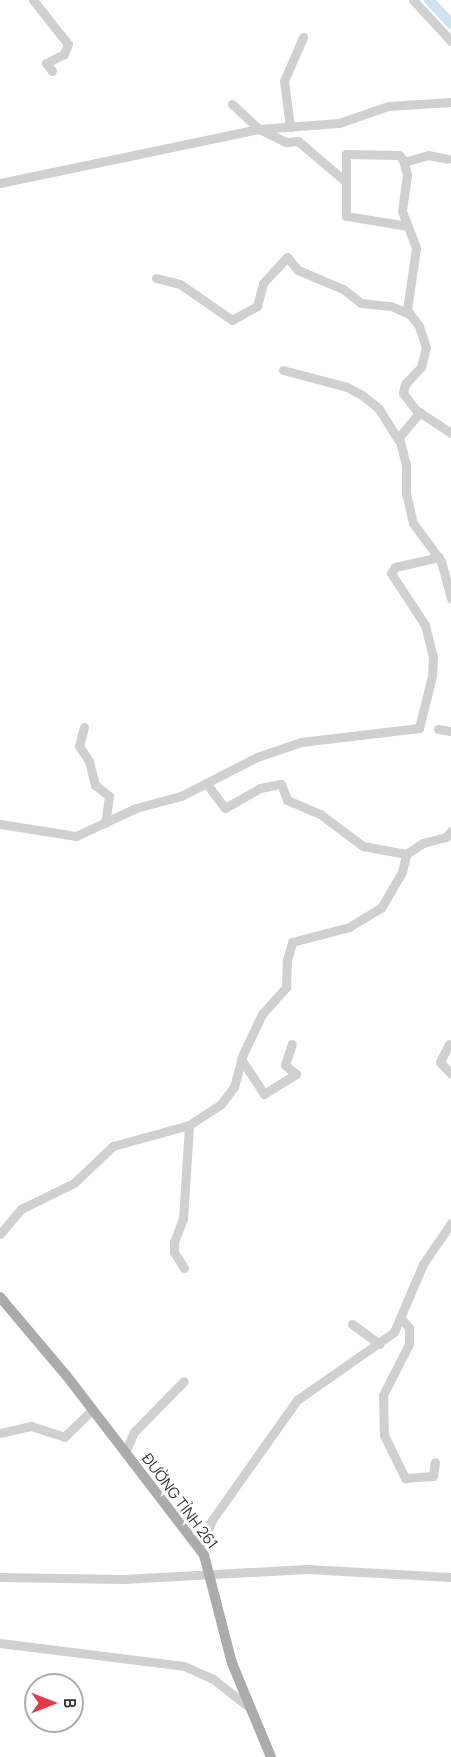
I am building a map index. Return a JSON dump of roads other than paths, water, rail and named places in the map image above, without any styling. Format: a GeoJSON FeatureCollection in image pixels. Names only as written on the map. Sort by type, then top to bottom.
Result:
{"type":"FeatureCollection","features":[{"type":"Feature","properties":{"kind":"main road","name":"ĐƯỜNG TỈNH 261"},"geometry":{"type":"LineString","coordinates":[[0,1297],[93,1409],[201,1551],[211,1575],[226,1642],[271,1757]]}},
{"type":"Feature","properties":{"kind":"street"},"geometry":{"type":"LineString","coordinates":[[33,0],[68,44],[64,54],[46,63],[51,71]]}},
{"type":"Feature","properties":{"kind":"street"},"geometry":{"type":"LineString","coordinates":[[413,0],[451,41]]}},
{"type":"Feature","properties":{"kind":"street"},"geometry":{"type":"LineString","coordinates":[[290,127],[284,81],[303,37]]}},
{"type":"Feature","properties":{"kind":"street"},"geometry":{"type":"LineString","coordinates":[[0,183],[259,129],[339,123],[388,106],[451,102]]}},
{"type":"Feature","properties":{"kind":"street"},"geometry":{"type":"LineString","coordinates":[[232,104],[259,129],[286,142],[298,141],[346,182]]}},
{"type":"Feature","properties":{"kind":"street"},"geometry":{"type":"LineString","coordinates":[[408,226],[346,216],[348,153],[399,155],[404,162],[407,181],[402,211],[408,226],[416,248],[407,305],[409,314],[424,336],[425,358],[405,384],[404,393],[420,412],[451,433]]}},
{"type":"Feature","properties":{"kind":"street"},"geometry":{"type":"LineString","coordinates":[[404,162],[428,155],[448,159]]}},
{"type":"Feature","properties":{"kind":"street"},"geometry":{"type":"LineString","coordinates":[[156,278],[180,284],[232,320],[257,306],[263,282],[287,257],[298,270],[343,289],[361,303],[391,306],[409,314]]}},
{"type":"Feature","properties":{"kind":"street"},"geometry":{"type":"LineString","coordinates":[[283,370],[347,387],[362,395],[379,409],[399,439],[406,465],[410,517],[444,560],[451,600]]}},
{"type":"Feature","properties":{"kind":"street"},"geometry":{"type":"LineString","coordinates":[[399,439],[420,412]]}},
{"type":"Feature","properties":{"kind":"street"},"geometry":{"type":"LineString","coordinates":[[0,824],[76,836],[206,783],[257,757],[300,742],[418,728],[432,676],[433,657],[425,625],[391,573],[395,567],[444,560]]}},
{"type":"Feature","properties":{"kind":"street"},"geometry":{"type":"LineString","coordinates":[[84,727],[79,746],[89,761],[95,785],[109,796],[105,823]]}},
{"type":"Feature","properties":{"kind":"street"},"geometry":{"type":"LineString","coordinates":[[438,729],[451,731]]}},
{"type":"Feature","properties":{"kind":"street"},"geometry":{"type":"LineString","coordinates":[[206,783],[225,808],[260,788],[281,784],[287,800],[316,812],[363,846],[406,854],[423,843],[446,837],[451,831]]}},
{"type":"Feature","properties":{"kind":"street"},"geometry":{"type":"LineString","coordinates":[[0,1234],[21,1209],[74,1183],[113,1146],[189,1125],[211,1113],[228,1096],[262,1014],[286,987],[287,960],[292,942],[349,927],[381,908],[402,872],[406,854]]}},
{"type":"Feature","properties":{"kind":"street"},"geometry":{"type":"LineString","coordinates":[[242,1059],[264,1094],[286,1083],[297,1073],[285,1065],[292,1044]]}},
{"type":"Feature","properties":{"kind":"street"},"geometry":{"type":"LineString","coordinates":[[449,1044],[440,1062],[451,1074]]}},
{"type":"Feature","properties":{"kind":"street"},"geometry":{"type":"LineString","coordinates":[[184,1268],[174,1252],[174,1242],[183,1219],[189,1125]]}},
{"type":"Feature","properties":{"kind":"street"},"geometry":{"type":"LineString","coordinates":[[201,1551],[212,1520],[297,1400],[380,1344],[401,1318],[423,1264],[451,1223]]}},
{"type":"Feature","properties":{"kind":"street"},"geometry":{"type":"LineString","coordinates":[[401,1318],[409,1328],[409,1344],[383,1395],[384,1435],[405,1478],[433,1476],[435,1462]]}},
{"type":"Feature","properties":{"kind":"street"},"geometry":{"type":"LineString","coordinates":[[352,1324],[380,1344]]}},
{"type":"Feature","properties":{"kind":"street"},"geometry":{"type":"LineString","coordinates":[[125,1453],[134,1432],[184,1381]]}},
{"type":"Feature","properties":{"kind":"street"},"geometry":{"type":"LineString","coordinates":[[0,1434],[31,1426],[64,1437],[93,1409]]}},
{"type":"Feature","properties":{"kind":"street"},"geometry":{"type":"LineString","coordinates":[[0,1576],[123,1579],[308,1569],[451,1577]]}},
{"type":"Feature","properties":{"kind":"street"},"geometry":{"type":"LineString","coordinates":[[0,1643],[184,1666],[213,1679],[250,1708]]}},
{"type":"Feature","properties":{"kind":"waterway"},"geometry":{"type":"LineString","coordinates":[[429,0],[451,24]]}}]}
